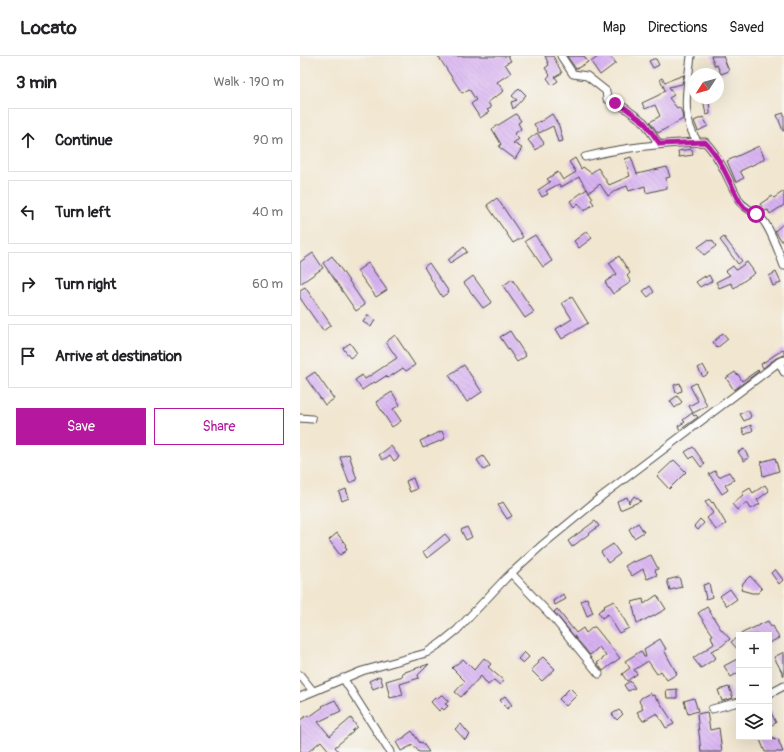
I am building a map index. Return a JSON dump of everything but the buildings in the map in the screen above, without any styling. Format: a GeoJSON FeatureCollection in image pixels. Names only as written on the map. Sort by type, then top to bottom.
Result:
{"type":"FeatureCollection","features":[{"type":"Feature","properties":{"kind":"street"},"geometry":{"type":"LineString","coordinates":[[561,56],[573,74],[587,76],[606,91],[607,99],[625,108],[644,122],[660,144]]}},
{"type":"Feature","properties":{"kind":"street"},"geometry":{"type":"LineString","coordinates":[[691,56],[686,104],[688,124],[691,132],[698,142]]}},
{"type":"Feature","properties":{"kind":"street"},"geometry":{"type":"LineString","coordinates":[[585,157],[660,144],[705,142],[711,148],[740,202],[745,208],[763,220],[784,266]]}},
{"type":"Feature","properties":{"kind":"street"},"geometry":{"type":"LineString","coordinates":[[300,697],[362,671],[426,653],[441,644],[457,630],[473,611],[511,573],[541,546],[602,496],[782,361],[784,372]]}},
{"type":"Feature","properties":{"kind":"street"},"geometry":{"type":"LineString","coordinates":[[300,418],[312,419]]}},
{"type":"Feature","properties":{"kind":"street"},"geometry":{"type":"LineString","coordinates":[[511,573],[555,620],[599,674]]}},
{"type":"Feature","properties":{"kind":"street"},"geometry":{"type":"LineString","coordinates":[[300,675],[313,691]]}},
{"type":"Feature","properties":{"kind":"street"},"geometry":{"type":"LineString","coordinates":[[343,678],[390,752]]}},
{"type":"Feature","properties":{"kind":"street"},"geometry":{"type":"LineString","coordinates":[[772,692],[784,686]]}},
{"type":"Feature","properties":{"kind":"street"},"geometry":{"type":"LineString","coordinates":[[712,709],[736,703]]}},
{"type":"Feature","properties":{"kind":"route"},"geometry":{"type":"LineString","coordinates":[[615,103],[625,108],[644,122],[660,144],[705,142],[711,148],[722,166],[740,202],[745,208],[756,214]]}}]}
